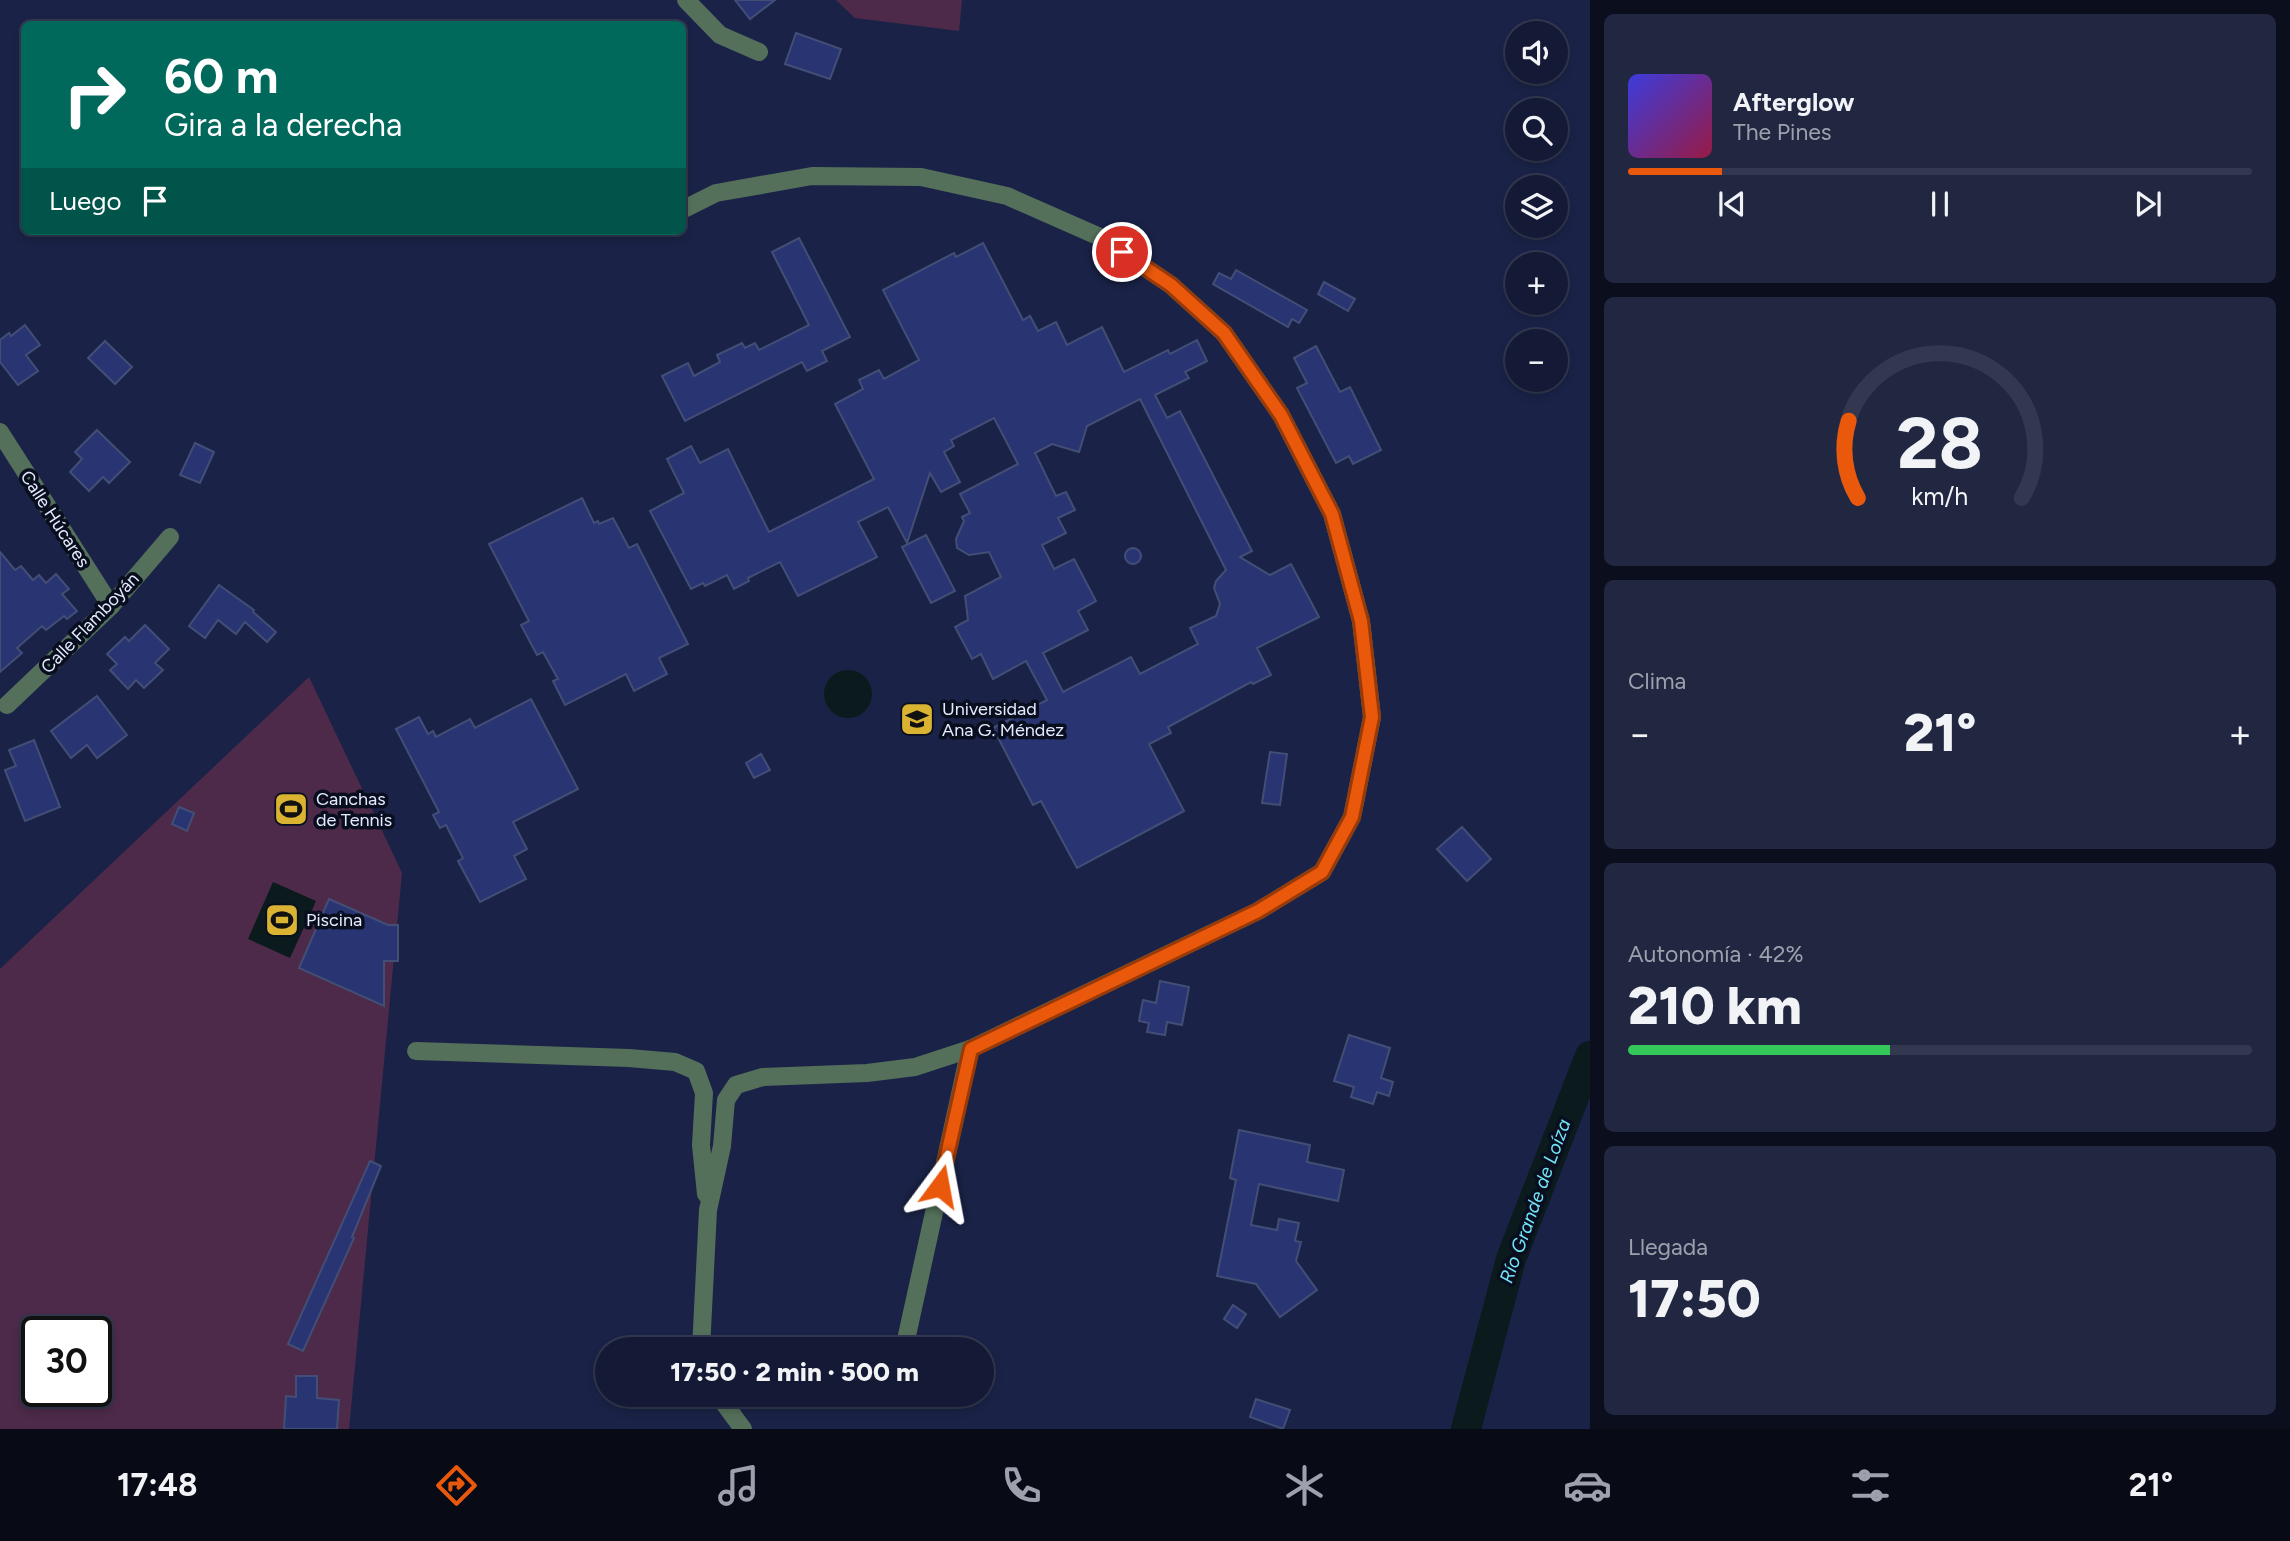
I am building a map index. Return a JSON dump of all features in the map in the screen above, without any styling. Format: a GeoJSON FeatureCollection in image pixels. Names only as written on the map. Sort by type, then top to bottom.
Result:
{"type":"FeatureCollection","features":[{"type":"Feature","properties":{"kind":"street"},"geometry":{"type":"LineString","coordinates":[[686,0],[720,35],[759,52]]}},
{"type":"Feature","properties":{"kind":"street"},"geometry":{"type":"LineString","coordinates":[[686,208],[716,192],[812,176],[921,177],[1007,196],[1100,237],[1171,285],[1224,333],[1281,415],[1332,514],[1361,621],[1372,717],[1352,817],[1322,872],[1258,911],[971,1049],[915,1067],[867,1073],[763,1077],[736,1085],[726,1100],[722,1146],[708,1210]]}},
{"type":"Feature","properties":{"kind":"street","name":"Calle Húcares"},"geometry":{"type":"LineString","coordinates":[[0,432],[111,606]]}},
{"type":"Feature","properties":{"kind":"street","name":"Calle Flamboyán"},"geometry":{"type":"LineString","coordinates":[[7,705],[111,606],[170,537]]}},
{"type":"Feature","properties":{"kind":"street"},"geometry":{"type":"LineString","coordinates":[[907,1337],[971,1049]]}},
{"type":"Feature","properties":{"kind":"street"},"geometry":{"type":"LineString","coordinates":[[416,1051],[629,1058],[675,1062],[695,1071],[704,1093],[701,1145],[708,1210],[702,1337]]}},
{"type":"Feature","properties":{"kind":"street"},"geometry":{"type":"LineString","coordinates":[[727,1407],[743,1429]]}},
{"type":"Feature","properties":{"kind":"shaded area"},"geometry":{"type":"Polygon","coordinates":[[[836,0],[962,0],[959,31],[855,18],[836,0]]]}},
{"type":"Feature","properties":{"kind":"shaded area"},"geometry":{"type":"Polygon","coordinates":[[[848,670],[865,677],[872,694],[865,711],[848,718],[831,711],[824,694],[831,677],[848,670]]]}},
{"type":"Feature","properties":{"kind":"shaded area"},"geometry":{"type":"Polygon","coordinates":[[[309,677],[365,795],[373,799],[370,805],[402,873],[349,1429],[0,1429],[0,969],[309,677]]]}},
{"type":"Feature","properties":{"kind":"shaded area","name":"Piscina"},"geometry":{"type":"Polygon","coordinates":[[[273,882],[316,901],[290,958],[248,939],[273,882]]]}},
{"type":"Feature","properties":{"kind":"building"},"geometry":{"type":"Polygon","coordinates":[[[735,0],[775,0],[750,19],[735,0]]]}},
{"type":"Feature","properties":{"kind":"building"},"geometry":{"type":"Polygon","coordinates":[[[796,33],[841,49],[830,79],[785,64],[796,33]]]}},
{"type":"Feature","properties":{"kind":"building"},"geometry":{"type":"Polygon","coordinates":[[[799,238],[850,337],[822,351],[827,361],[807,371],[802,362],[685,421],[662,376],[688,363],[694,376],[720,362],[717,355],[742,343],[745,348],[755,343],[759,350],[809,325],[772,252],[799,238]]]}},
{"type":"Feature","properties":{"kind":"building"},"geometry":{"type":"Polygon","coordinates":[[[983,243],[1023,320],[1030,316],[1038,331],[1056,322],[1067,345],[1102,327],[1124,372],[1168,350],[1170,354],[1197,340],[1207,361],[1185,372],[1189,378],[1155,395],[1167,418],[1180,411],[1252,551],[1240,557],[1270,575],[1291,564],[1319,617],[1257,648],[1271,675],[1253,684],[1251,682],[1168,727],[1171,733],[1149,744],[1184,811],[1077,868],[1041,801],[1033,805],[993,728],[1047,700],[1026,661],[993,679],[981,654],[972,659],[955,627],[968,620],[965,596],[1001,577],[989,552],[969,555],[957,548],[956,539],[964,521],[962,517],[970,513],[960,494],[1018,464],[994,418],[951,440],[954,446],[944,452],[960,482],[941,492],[930,473],[907,543],[888,507],[858,522],[877,557],[798,596],[780,562],[748,578],[749,581],[734,589],[727,575],[705,586],[703,583],[691,589],[650,511],[684,493],[667,459],[691,446],[700,463],[728,449],[769,532],[874,479],[835,404],[863,389],[859,380],[879,370],[884,379],[919,360],[883,290],[954,253],[956,257],[983,243]],[[1140,399],[1087,426],[1079,452],[1052,444],[1035,453],[1056,496],[1066,492],[1075,510],[1058,518],[1066,533],[1042,545],[1054,569],[1074,559],[1096,601],[1078,611],[1088,630],[1043,653],[1063,692],[1131,657],[1140,674],[1198,644],[1190,628],[1216,616],[1220,604],[1214,588],[1216,581],[1226,570],[1140,399]]]}},
{"type":"Feature","properties":{"kind":"building"},"geometry":{"type":"Polygon","coordinates":[[[1236,270],[1307,310],[1299,323],[1292,319],[1288,327],[1213,284],[1219,273],[1231,279],[1236,270]]]}},
{"type":"Feature","properties":{"kind":"building"},"geometry":{"type":"Polygon","coordinates":[[[1324,282],[1355,299],[1348,311],[1318,294],[1324,282]]]}},
{"type":"Feature","properties":{"kind":"building"},"geometry":{"type":"Polygon","coordinates":[[[25,325],[40,345],[26,355],[38,371],[18,385],[0,362],[0,340],[9,333],[11,336],[25,325]]]}},
{"type":"Feature","properties":{"kind":"building"},"geometry":{"type":"Polygon","coordinates":[[[105,341],[132,367],[115,384],[88,358],[105,341]]]}},
{"type":"Feature","properties":{"kind":"building"},"geometry":{"type":"Polygon","coordinates":[[[1316,346],[1340,392],[1350,387],[1381,450],[1353,464],[1349,456],[1336,463],[1297,388],[1307,383],[1294,358],[1316,346]]]}},
{"type":"Feature","properties":{"kind":"building"},"geometry":{"type":"Polygon","coordinates":[[[97,430],[130,462],[109,483],[103,477],[89,491],[70,472],[82,459],[75,452],[97,430]]]}},
{"type":"Feature","properties":{"kind":"building"},"geometry":{"type":"Polygon","coordinates":[[[195,443],[214,452],[200,483],[180,475],[195,443]]]}},
{"type":"Feature","properties":{"kind":"building"},"geometry":{"type":"Polygon","coordinates":[[[582,498],[594,523],[598,521],[599,524],[613,518],[629,548],[637,544],[688,644],[659,658],[667,674],[634,691],[626,674],[565,705],[553,681],[558,679],[543,652],[537,655],[521,625],[529,621],[489,544],[582,498]]]}},
{"type":"Feature","properties":{"kind":"building"},"geometry":{"type":"Polygon","coordinates":[[[926,535],[955,591],[931,603],[902,547],[926,535]]]}},
{"type":"Feature","properties":{"kind":"building"},"geometry":{"type":"Polygon","coordinates":[[[1133,548],[1139,550],[1139,562],[1133,564],[1127,562],[1125,556],[1127,550],[1133,548]]]}},
{"type":"Feature","properties":{"kind":"building"},"geometry":{"type":"Polygon","coordinates":[[[0,552],[15,570],[21,566],[33,580],[39,575],[46,583],[56,574],[69,589],[62,594],[77,611],[67,619],[64,616],[46,630],[42,626],[17,648],[22,653],[0,672],[0,552]]]}},
{"type":"Feature","properties":{"kind":"building"},"geometry":{"type":"Polygon","coordinates":[[[219,585],[254,610],[253,612],[276,632],[267,642],[245,622],[236,634],[218,620],[205,638],[189,626],[219,585]]]}},
{"type":"Feature","properties":{"kind":"building"},"geometry":{"type":"Polygon","coordinates":[[[145,625],[169,649],[155,663],[163,670],[144,688],[136,680],[128,689],[110,670],[117,664],[107,654],[125,637],[129,641],[145,625]]]}},
{"type":"Feature","properties":{"kind":"building"},"geometry":{"type":"Polygon","coordinates":[[[97,696],[127,735],[97,758],[87,745],[71,758],[51,731],[97,696]]]}},
{"type":"Feature","properties":{"kind":"building"},"geometry":{"type":"Polygon","coordinates":[[[531,699],[578,789],[513,822],[527,849],[514,856],[526,879],[480,902],[458,861],[463,858],[446,825],[440,828],[433,815],[439,812],[396,729],[419,717],[428,734],[433,731],[436,737],[470,719],[475,728],[531,699]]]}},
{"type":"Feature","properties":{"kind":"building"},"geometry":{"type":"Polygon","coordinates":[[[34,740],[60,807],[25,821],[5,770],[16,766],[9,750],[34,740]]]}},
{"type":"Feature","properties":{"kind":"building"},"geometry":{"type":"Polygon","coordinates":[[[1270,752],[1287,754],[1280,805],[1262,803],[1270,752]]]}},
{"type":"Feature","properties":{"kind":"building"},"geometry":{"type":"Polygon","coordinates":[[[761,754],[770,770],[754,778],[746,763],[761,754]]]}},
{"type":"Feature","properties":{"kind":"building"},"geometry":{"type":"Polygon","coordinates":[[[179,807],[194,813],[187,831],[172,824],[179,807]]]}},
{"type":"Feature","properties":{"kind":"building"},"geometry":{"type":"Polygon","coordinates":[[[1462,827],[1491,859],[1467,881],[1437,849],[1462,827]]]}},
{"type":"Feature","properties":{"kind":"building"},"geometry":{"type":"Polygon","coordinates":[[[329,899],[388,925],[398,925],[398,961],[384,961],[384,1006],[299,968],[329,899]]]}},
{"type":"Feature","properties":{"kind":"building"},"geometry":{"type":"Polygon","coordinates":[[[1160,981],[1189,987],[1182,1025],[1167,1022],[1165,1035],[1147,1032],[1149,1023],[1139,1021],[1143,1000],[1156,1003],[1160,981]]]}},
{"type":"Feature","properties":{"kind":"building"},"geometry":{"type":"Polygon","coordinates":[[[1349,1035],[1390,1048],[1381,1078],[1393,1082],[1389,1096],[1377,1092],[1373,1104],[1351,1097],[1354,1087],[1334,1081],[1349,1035]]]}},
{"type":"Feature","properties":{"kind":"building"},"geometry":{"type":"Polygon","coordinates":[[[1239,1130],[1310,1145],[1307,1162],[1344,1170],[1338,1201],[1259,1184],[1251,1225],[1277,1230],[1279,1219],[1299,1223],[1295,1241],[1301,1242],[1296,1261],[1317,1290],[1280,1317],[1256,1284],[1217,1276],[1236,1180],[1230,1178],[1239,1130]]]}},
{"type":"Feature","properties":{"kind":"building"},"geometry":{"type":"Polygon","coordinates":[[[370,1161],[381,1166],[352,1237],[354,1238],[303,1351],[288,1344],[370,1161]]]}},
{"type":"Feature","properties":{"kind":"building"},"geometry":{"type":"Polygon","coordinates":[[[1233,1305],[1246,1314],[1237,1328],[1224,1319],[1233,1305]]]}},
{"type":"Feature","properties":{"kind":"building"},"geometry":{"type":"Polygon","coordinates":[[[296,1376],[317,1376],[317,1398],[339,1400],[337,1429],[284,1429],[286,1396],[296,1397],[296,1376]]]}},
{"type":"Feature","properties":{"kind":"building"},"geometry":{"type":"Polygon","coordinates":[[[1256,1399],[1290,1410],[1283,1429],[1250,1417],[1256,1399]]]}},
{"type":"Feature","properties":{"kind":"waterway","name":"Río Grande de Loíza"},"geometry":{"type":"LineString","coordinates":[[1466,1429],[1511,1259],[1590,1056]]}},
{"type":"Feature","properties":{"kind":"place","name":"Universidad Ana G. Méndez"},"geometry":{"type":"Point","coordinates":[917,719]}},
{"type":"Feature","properties":{"kind":"place","name":"Canchas de Tennis"},"geometry":{"type":"Point","coordinates":[291,809]}},
{"type":"Feature","properties":{"kind":"place","name":"Piscina"},"geometry":{"type":"Point","coordinates":[282,920]}},
{"type":"Feature","properties":{"kind":"route"},"geometry":{"type":"LineString","coordinates":[[940,1186],[971,1049],[1258,911],[1322,872],[1352,817],[1372,717],[1361,621],[1332,514],[1281,415],[1224,333],[1171,285],[1122,252]]}}]}
